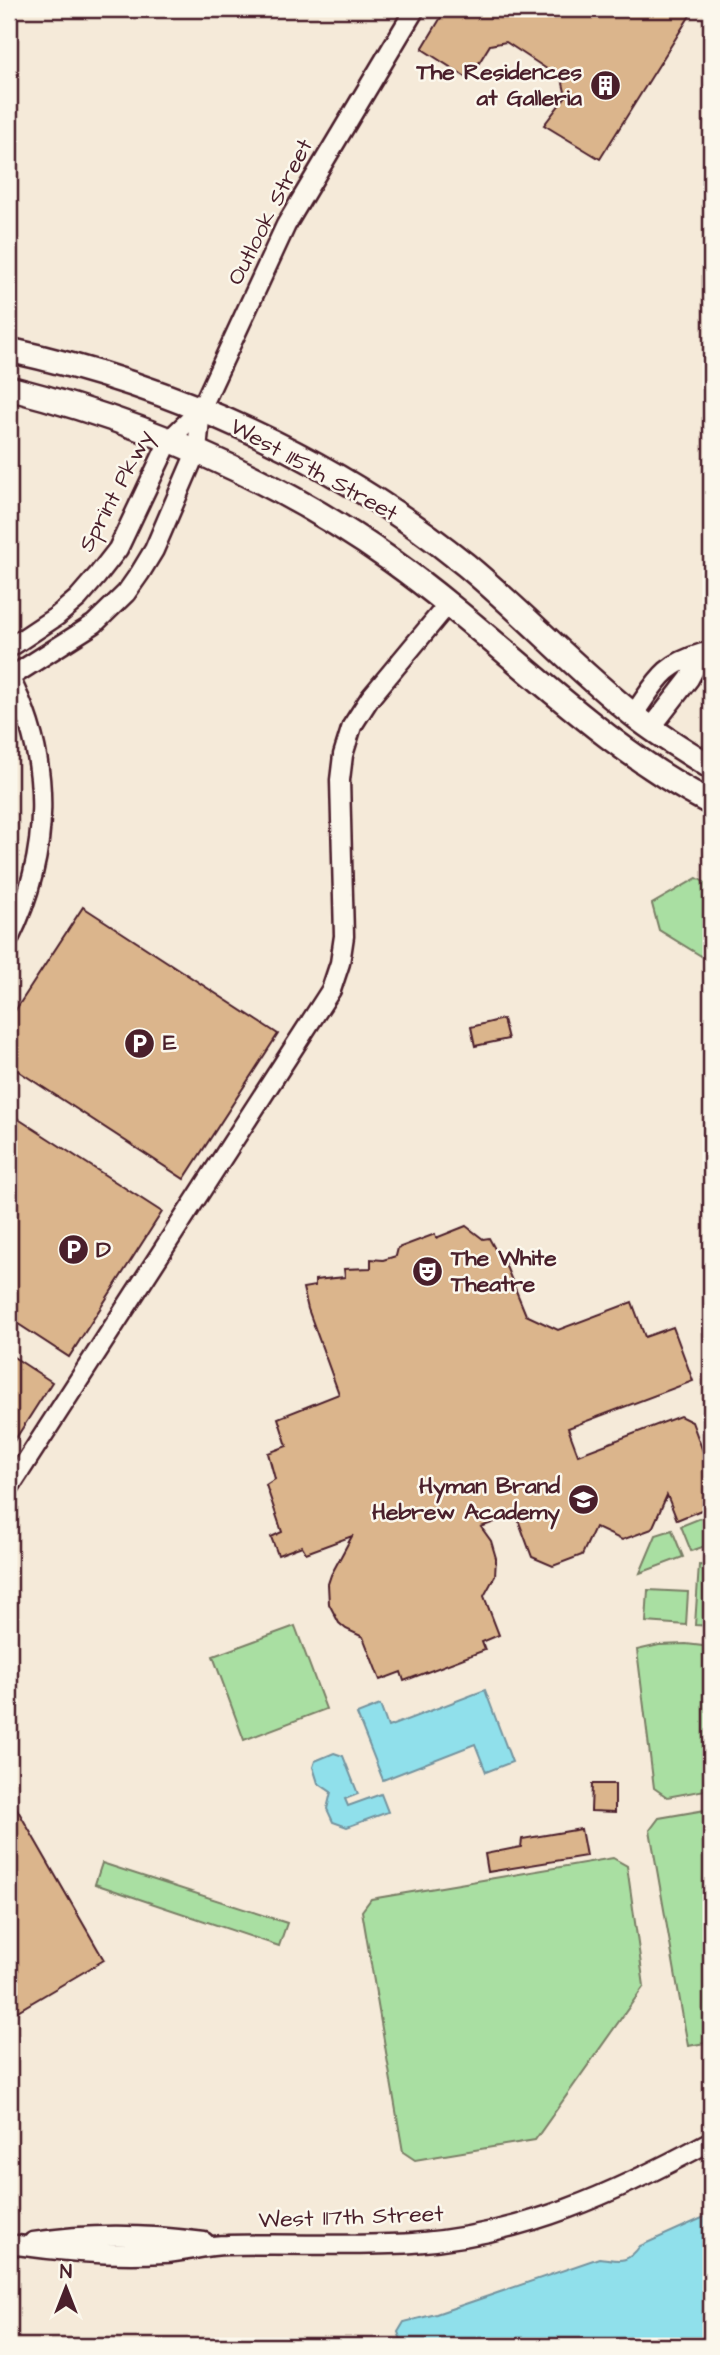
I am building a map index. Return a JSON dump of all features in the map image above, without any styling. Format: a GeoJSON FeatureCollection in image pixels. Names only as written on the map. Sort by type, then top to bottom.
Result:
{"type":"FeatureCollection","features":[{"type":"Feature","properties":{"kind":"street","name":"Outlook Street"},"geometry":{"type":"LineString","coordinates":[[197,450],[201,409],[286,225],[415,9]]}},
{"type":"Feature","properties":{"kind":"street","name":"West 115th Street"},"geometry":{"type":"LineString","coordinates":[[9,349],[100,373],[201,409],[326,471],[390,508],[466,566],[642,722],[711,767]]}},
{"type":"Feature","properties":{"kind":"street","name":"West 115th Street"},"geometry":{"type":"LineString","coordinates":[[9,388],[86,410],[197,450],[279,490],[338,524],[393,561],[448,604],[632,754],[711,803]]}},
{"type":"Feature","properties":{"kind":"street","name":"Sprint Pkwy"},"geometry":{"type":"LineString","coordinates":[[9,648],[57,616],[78,598],[118,549],[170,439],[201,409]]}},
{"type":"Feature","properties":{"kind":"street"},"geometry":{"type":"LineString","coordinates":[[9,939],[29,893],[40,841],[42,814],[41,789],[28,719],[9,678],[94,624],[126,593],[154,550],[197,450]]}},
{"type":"Feature","properties":{"kind":"street"},"geometry":{"type":"LineString","coordinates":[[9,1488],[331,990],[340,963],[344,936],[340,780],[343,755],[352,726],[370,698],[448,604]]}},
{"type":"Feature","properties":{"kind":"street"},"geometry":{"type":"LineString","coordinates":[[642,722],[689,678],[707,652]]}},
{"type":"Feature","properties":{"kind":"street","name":"West 117th Street"},"geometry":{"type":"LineString","coordinates":[[13,2245],[70,2237],[169,2237],[224,2245],[414,2243],[462,2236],[553,2215],[601,2197],[711,2141]]}},
{"type":"Feature","properties":{"kind":"green space"},"geometry":{"type":"Polygon","coordinates":[[[697,878],[711,886],[711,962],[659,930],[652,904],[697,878]]]}},
{"type":"Feature","properties":{"kind":"green space"},"geometry":{"type":"Polygon","coordinates":[[[711,1514],[711,1544],[691,1551],[681,1526],[711,1514]]]}},
{"type":"Feature","properties":{"kind":"green space"},"geometry":{"type":"Polygon","coordinates":[[[672,1530],[683,1557],[640,1573],[656,1535],[672,1530]]]}},
{"type":"Feature","properties":{"kind":"green space"},"geometry":{"type":"Polygon","coordinates":[[[699,1565],[711,1566],[711,1626],[695,1625],[699,1565]]]}},
{"type":"Feature","properties":{"kind":"green space"},"geometry":{"type":"Polygon","coordinates":[[[648,1590],[688,1592],[686,1625],[646,1622],[648,1590]]]}},
{"type":"Feature","properties":{"kind":"green space"},"geometry":{"type":"Polygon","coordinates":[[[295,1626],[326,1709],[244,1740],[213,1656],[295,1626]]]}},
{"type":"Feature","properties":{"kind":"green space"},"geometry":{"type":"Polygon","coordinates":[[[659,1645],[711,1647],[711,1789],[667,1797],[654,1788],[637,1650],[659,1645]]]}},
{"type":"Feature","properties":{"kind":"green space"},"geometry":{"type":"Polygon","coordinates":[[[711,1809],[711,2042],[688,2046],[650,1830],[659,1818],[711,1809]]]}},
{"type":"Feature","properties":{"kind":"green space"},"geometry":{"type":"Polygon","coordinates":[[[613,1858],[627,1866],[644,1986],[535,2140],[415,2160],[403,2152],[362,1911],[371,1899],[613,1858]]]}},
{"type":"Feature","properties":{"kind":"green space"},"geometry":{"type":"Polygon","coordinates":[[[102,1863],[287,1923],[279,1946],[95,1884],[102,1863]]]}},
{"type":"Feature","properties":{"kind":"water"},"geometry":{"type":"Polygon","coordinates":[[[485,1690],[512,1762],[486,1772],[475,1744],[383,1780],[357,1714],[380,1705],[388,1727],[485,1690]]]}},
{"type":"Feature","properties":{"kind":"water"},"geometry":{"type":"Polygon","coordinates":[[[334,1753],[343,1756],[358,1794],[345,1799],[348,1806],[381,1794],[388,1812],[347,1827],[333,1822],[327,1809],[331,1792],[318,1783],[313,1767],[315,1761],[334,1753]]]}},
{"type":"Feature","properties":{"kind":"water"},"geometry":{"type":"Polygon","coordinates":[[[711,2214],[711,2346],[403,2345],[398,2332],[404,2322],[436,2314],[599,2258],[626,2259],[640,2246],[711,2214]]]}},
{"type":"Feature","properties":{"kind":"building","name":"The Residences at Galleria"},"geometry":{"type":"Polygon","coordinates":[[[446,9],[694,9],[600,159],[544,125],[566,96],[562,79],[506,42],[490,45],[469,79],[422,49],[446,9]]]}},
{"type":"Feature","properties":{"kind":"building","name":"E"},"geometry":{"type":"Polygon","coordinates":[[[83,907],[278,1034],[184,1179],[9,1065],[9,1020],[83,907]]]}},
{"type":"Feature","properties":{"kind":"building"},"geometry":{"type":"Polygon","coordinates":[[[503,1019],[508,1039],[475,1046],[471,1027],[503,1019]]]}},
{"type":"Feature","properties":{"kind":"building","name":"D"},"geometry":{"type":"Polygon","coordinates":[[[9,1113],[162,1212],[69,1357],[9,1318],[9,1113]]]}},
{"type":"Feature","properties":{"kind":"building"},"geometry":{"type":"Polygon","coordinates":[[[466,1226],[483,1239],[489,1238],[501,1260],[503,1259],[526,1315],[558,1330],[632,1302],[645,1337],[673,1327],[693,1381],[568,1428],[578,1455],[680,1416],[692,1422],[711,1473],[711,1506],[677,1520],[667,1495],[652,1529],[622,1540],[595,1527],[582,1555],[553,1566],[532,1557],[516,1514],[481,1527],[491,1541],[496,1558],[495,1576],[484,1596],[499,1635],[482,1642],[485,1650],[404,1681],[401,1672],[380,1680],[363,1637],[339,1623],[329,1604],[328,1584],[331,1575],[352,1536],[306,1553],[302,1546],[278,1555],[271,1537],[282,1532],[266,1485],[275,1479],[268,1453],[287,1446],[278,1418],[339,1394],[303,1288],[315,1286],[315,1280],[345,1277],[344,1269],[371,1268],[371,1259],[383,1260],[396,1256],[398,1248],[435,1234],[436,1238],[466,1226]]]}},
{"type":"Feature","properties":{"kind":"building"},"geometry":{"type":"Polygon","coordinates":[[[9,1354],[52,1382],[9,1449],[9,1354]]]}},
{"type":"Feature","properties":{"kind":"building"},"geometry":{"type":"Polygon","coordinates":[[[592,1784],[615,1784],[615,1812],[591,1811],[592,1784]]]}},
{"type":"Feature","properties":{"kind":"building"},"geometry":{"type":"Polygon","coordinates":[[[9,1795],[104,1960],[9,2016],[9,1795]]]}},
{"type":"Feature","properties":{"kind":"building"},"geometry":{"type":"Polygon","coordinates":[[[581,1829],[586,1856],[488,1872],[485,1854],[521,1847],[522,1839],[581,1829]]]}},
{"type":"Feature","properties":{"kind":"place","name":"The Residences at Galleria"},"geometry":{"type":"Point","coordinates":[605,85]}},
{"type":"Feature","properties":{"kind":"place","name":"E"},"geometry":{"type":"Point","coordinates":[140,1043]}},
{"type":"Feature","properties":{"kind":"place","name":"D"},"geometry":{"type":"Point","coordinates":[73,1250]}},
{"type":"Feature","properties":{"kind":"place","name":"The White Theatre"},"geometry":{"type":"Point","coordinates":[428,1271]}},
{"type":"Feature","properties":{"kind":"place","name":"Hyman Brand Hebrew Academy"},"geometry":{"type":"Point","coordinates":[583,1499]}}]}
